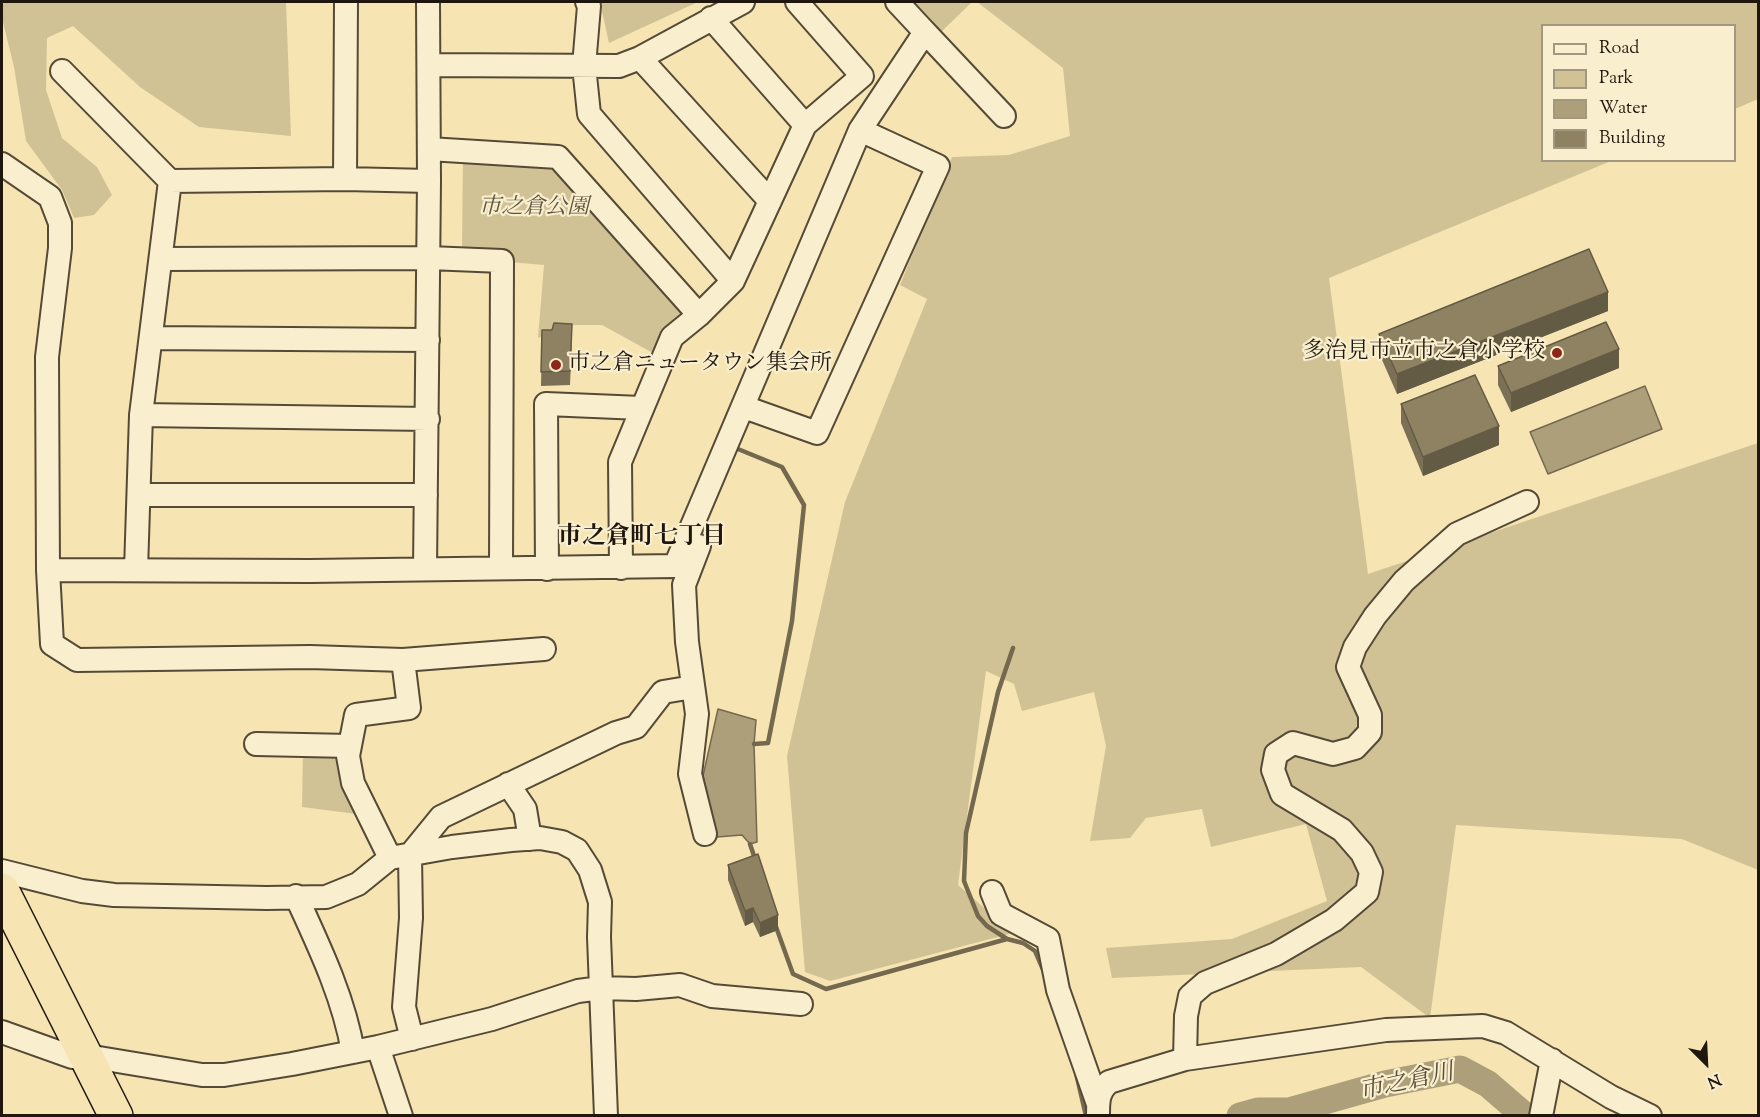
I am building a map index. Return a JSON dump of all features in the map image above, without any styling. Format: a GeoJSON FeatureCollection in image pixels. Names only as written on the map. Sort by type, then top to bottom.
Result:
{"type":"FeatureCollection","features":[{"type":"Feature","properties":{"kind":"highway"},"geometry":{"type":"LineString","coordinates":[[2,890],[116,1116]]}},
{"type":"Feature","properties":{"kind":"street"},"geometry":{"type":"LineString","coordinates":[[345,179],[346,2]]}},
{"type":"Feature","properties":{"kind":"street"},"geometry":{"type":"LineString","coordinates":[[425,569],[429,258],[428,2]]}},
{"type":"Feature","properties":{"kind":"street"},"geometry":{"type":"LineString","coordinates":[[587,2],[589,6],[584,66],[589,114],[733,280]]}},
{"type":"Feature","properties":{"kind":"street"},"geometry":{"type":"LineString","coordinates":[[429,65],[619,66],[640,58],[743,2]]}},
{"type":"Feature","properties":{"kind":"street"},"geometry":{"type":"LineString","coordinates":[[621,568],[620,462],[672,337],[699,315],[733,280],[805,125],[862,76],[797,2]]}},
{"type":"Feature","properties":{"kind":"street"},"geometry":{"type":"LineString","coordinates":[[897,2],[1004,116]]}},
{"type":"Feature","properties":{"kind":"street"},"geometry":{"type":"LineString","coordinates":[[711,18],[805,125]]}},
{"type":"Feature","properties":{"kind":"street"},"geometry":{"type":"LineString","coordinates":[[48,570],[547,569],[675,566],[860,130],[925,32]]}},
{"type":"Feature","properties":{"kind":"street"},"geometry":{"type":"LineString","coordinates":[[640,58],[770,201]]}},
{"type":"Feature","properties":{"kind":"street"},"geometry":{"type":"LineString","coordinates":[[62,71],[170,181],[345,179],[429,181]]}},
{"type":"Feature","properties":{"kind":"street"},"geometry":{"type":"LineString","coordinates":[[744,407],[817,433],[939,166],[860,130]]}},
{"type":"Feature","properties":{"kind":"street"},"geometry":{"type":"LineString","coordinates":[[429,149],[558,158],[699,315]]}},
{"type":"Feature","properties":{"kind":"street"},"geometry":{"type":"LineString","coordinates":[[2,164],[50,197],[60,223],[60,248],[47,357],[48,570],[52,644],[77,660],[310,657],[403,660],[544,649]]}},
{"type":"Feature","properties":{"kind":"street"},"geometry":{"type":"LineString","coordinates":[[136,570],[141,416],[170,181]]}},
{"type":"Feature","properties":{"kind":"street"},"geometry":{"type":"LineString","coordinates":[[161,259],[429,258],[502,261],[501,568]]}},
{"type":"Feature","properties":{"kind":"street"},"geometry":{"type":"LineString","coordinates":[[151,338],[428,340]]}},
{"type":"Feature","properties":{"kind":"street"},"geometry":{"type":"LineString","coordinates":[[547,569],[546,404],[641,408]]}},
{"type":"Feature","properties":{"kind":"street"},"geometry":{"type":"LineString","coordinates":[[141,416],[428,419]]}},
{"type":"Feature","properties":{"kind":"street"},"geometry":{"type":"LineString","coordinates":[[705,834],[690,774],[697,714],[687,642],[684,585],[727,471],[722,457]]}},
{"type":"Feature","properties":{"kind":"street"},"geometry":{"type":"LineString","coordinates":[[140,495],[426,495]]}},
{"type":"Feature","properties":{"kind":"street"},"geometry":{"type":"LineString","coordinates":[[1185,1059],[1186,1016],[1191,996],[1205,983],[1275,954],[1334,920],[1367,892],[1371,872],[1362,853],[1342,830],[1282,794],[1273,770],[1276,754],[1293,743],[1333,754],[1355,748],[1370,732],[1370,715],[1348,667],[1355,646],[1375,616],[1404,581],[1457,534],[1527,502]]}},
{"type":"Feature","properties":{"kind":"street"},"geometry":{"type":"LineString","coordinates":[[403,660],[409,708],[356,716],[348,756],[353,783],[400,857],[411,918],[404,1007],[412,1039]]}},
{"type":"Feature","properties":{"kind":"street"},"geometry":{"type":"LineString","coordinates":[[2,871],[82,891],[114,895],[326,897],[358,884],[400,857],[441,817],[616,733],[636,727],[663,692],[693,687]]}},
{"type":"Feature","properties":{"kind":"street"},"geometry":{"type":"LineString","coordinates":[[256,744],[350,746]]}},
{"type":"Feature","properties":{"kind":"street"},"geometry":{"type":"LineString","coordinates":[[508,784],[525,809],[530,839]]}},
{"type":"Feature","properties":{"kind":"street"},"geometry":{"type":"LineString","coordinates":[[400,857],[452,847],[540,838],[562,842],[578,850],[591,870],[600,902],[606,1116]]}},
{"type":"Feature","properties":{"kind":"street"},"geometry":{"type":"LineString","coordinates":[[992,892],[1001,914],[1048,939],[1058,990],[1098,1110]]}},
{"type":"Feature","properties":{"kind":"street"},"geometry":{"type":"LineString","coordinates":[[296,896],[322,955],[350,1029],[353,1052]]}},
{"type":"Feature","properties":{"kind":"street"},"geometry":{"type":"LineString","coordinates":[[2,1032],[72,1057],[87,1056],[202,1075],[224,1075],[292,1064],[412,1039],[492,1019],[578,990],[680,986],[712,996],[801,1004]]}},
{"type":"Feature","properties":{"kind":"street"},"geometry":{"type":"LineString","coordinates":[[1098,1110],[1102,1089],[1110,1082],[1185,1059],[1386,1030],[1459,1025],[1483,1026],[1506,1033],[1611,1097],[1650,1116]]}},
{"type":"Feature","properties":{"kind":"street"},"geometry":{"type":"LineString","coordinates":[[378,1047],[400,1116]]}},
{"type":"Feature","properties":{"kind":"street"},"geometry":{"type":"LineString","coordinates":[[1542,1113],[1551,1060]]}},
{"type":"Feature","properties":{"kind":"green space"},"geometry":{"type":"Polygon","coordinates":[[[2,2],[286,2],[291,136],[199,127],[140,87],[73,26],[47,38],[46,90],[62,138],[97,167],[112,195],[94,215],[74,218],[62,190],[26,141],[14,67],[2,18],[2,2]]]}},
{"type":"Feature","properties":{"kind":"green space"},"geometry":{"type":"Polygon","coordinates":[[[600,2],[698,2],[609,43],[600,2]]]}},
{"type":"Feature","properties":{"kind":"green space"},"geometry":{"type":"Polygon","coordinates":[[[912,2],[972,2],[938,35],[912,2]]]}},
{"type":"Feature","properties":{"kind":"green space"},"geometry":{"type":"Polygon","coordinates":[[[977,2],[1758,2],[1758,99],[1736,109],[1736,24],[1541,24],[1541,162],[1609,162],[1329,278],[1368,574],[1758,443],[1758,870],[1682,839],[1456,825],[1430,1018],[1361,967],[1112,978],[1106,948],[1232,939],[1327,901],[1306,824],[1211,847],[1202,809],[1146,818],[1130,838],[1090,841],[1106,746],[1094,692],[1022,711],[1014,684],[986,671],[958,885],[1013,933],[830,981],[805,972],[787,756],[845,502],[927,299],[900,285],[952,157],[1009,155],[1070,136],[1063,68],[977,2]]]}},
{"type":"Feature","properties":{"kind":"green space","name":"市之倉公園"},"geometry":{"type":"Polygon","coordinates":[[[463,151],[558,157],[699,315],[662,358],[602,325],[573,325],[538,338],[544,265],[509,262],[462,251],[463,151]]]}},
{"type":"Feature","properties":{"kind":"green space"},"geometry":{"type":"Polygon","coordinates":[[[343,750],[364,815],[302,807],[303,751],[343,750]]]}},
{"type":"Feature","properties":{"kind":"water"},"geometry":{"type":"Polygon","coordinates":[[[1645,386],[1662,429],[1548,474],[1530,432],[1645,386]]]}},
{"type":"Feature","properties":{"kind":"water"},"geometry":{"type":"Polygon","coordinates":[[[718,709],[756,720],[754,744],[757,842],[750,844],[742,835],[717,837],[703,776],[718,709]]]}},
{"type":"Feature","properties":{"kind":"building"},"geometry":{"type":"Polygon","coordinates":[[[1589,249],[1608,292],[1397,374],[1379,334],[1589,249]]]}},
{"type":"Feature","properties":{"kind":"building"},"geometry":{"type":"Polygon","coordinates":[[[1606,322],[1619,349],[1511,393],[1498,366],[1606,322]]]}},
{"type":"Feature","properties":{"kind":"building","name":"市之倉ニュータウン集会所"},"geometry":{"type":"Polygon","coordinates":[[[554,323],[572,324],[570,371],[541,372],[542,330],[552,330],[554,323]]]}},
{"type":"Feature","properties":{"kind":"building"},"geometry":{"type":"Polygon","coordinates":[[[1475,375],[1499,426],[1423,457],[1401,404],[1475,375]]]}},
{"type":"Feature","properties":{"kind":"building"},"geometry":{"type":"Polygon","coordinates":[[[758,854],[778,915],[760,923],[753,908],[745,911],[728,865],[758,854]]]}},
{"type":"Feature","properties":{"kind":"waterway"},"geometry":{"type":"LineString","coordinates":[[733,447],[782,467],[804,505],[792,621],[768,743],[754,744]]}},
{"type":"Feature","properties":{"kind":"waterway"},"geometry":{"type":"LineString","coordinates":[[1013,648],[998,692],[966,833],[964,881],[978,916],[987,926],[1007,939],[1023,943],[1035,951],[1045,974]]}},
{"type":"Feature","properties":{"kind":"waterway"},"geometry":{"type":"LineString","coordinates":[[750,844],[755,859]]}},
{"type":"Feature","properties":{"kind":"waterway"},"geometry":{"type":"LineString","coordinates":[[775,924],[793,974],[826,989],[1007,939]]}},
{"type":"Feature","properties":{"kind":"waterway","name":"市之倉川"},"geometry":{"type":"LineString","coordinates":[[1240,1116],[1258,1111],[1289,1111],[1385,1084],[1460,1069],[1488,1084],[1525,1116]]}},
{"type":"Feature","properties":{"kind":"waterway"},"geometry":{"type":"LineString","coordinates":[[1076,1073],[1086,1116]]}},
{"type":"Feature","properties":{"kind":"place","name":"多治見市立市之倉小学校"},"geometry":{"type":"Point","coordinates":[1557,353]}},
{"type":"Feature","properties":{"kind":"place","name":"市之倉ニュータウン集会所"},"geometry":{"type":"Point","coordinates":[556,365]}},
{"type":"Feature","properties":{"kind":"district","name":"市之倉町七丁目"},"geometry":{"type":"Point","coordinates":[642,539]}}]}
